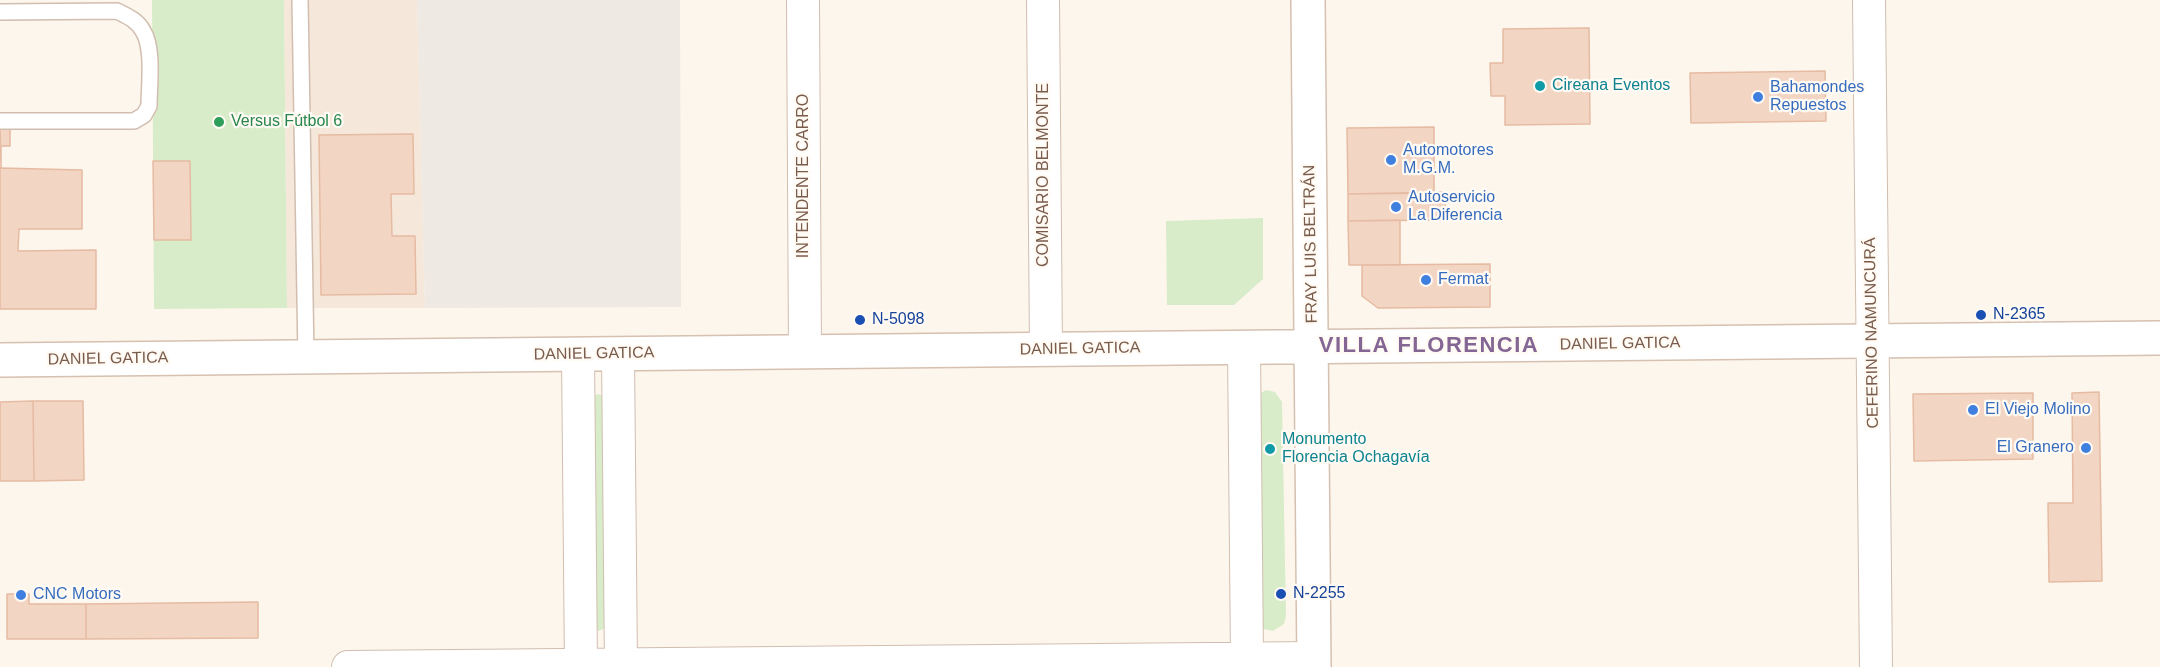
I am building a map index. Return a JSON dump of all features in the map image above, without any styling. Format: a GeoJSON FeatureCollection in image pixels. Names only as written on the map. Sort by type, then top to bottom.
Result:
{"type":"FeatureCollection","features":[{"type":"Feature","properties":{"kind":"main road","name":"FRAY LUIS BELTRÁN"},"geometry":{"type":"LineString","coordinates":[[1308,0],[1314,662]]}},
{"type":"Feature","properties":{"kind":"main road","name":"DANIEL GATICA"},"geometry":{"type":"LineString","coordinates":[[0,360],[2160,338]]}},
{"type":"Feature","properties":{"kind":"street","name":"INTENDENTE CARRO"},"geometry":{"type":"LineString","coordinates":[[803,0],[804,352]]}},
{"type":"Feature","properties":{"kind":"street","name":"COMISARIO BELMONTE"},"geometry":{"type":"LineString","coordinates":[[1043,0],[1046,349]]}},
{"type":"Feature","properties":{"kind":"street","name":"CEFERINO NAMUNCURÁ"},"geometry":{"type":"LineString","coordinates":[[1869,0],[1876,667]]}},
{"type":"Feature","properties":{"kind":"street"},"geometry":{"type":"LineString","coordinates":[[1244,348],[1247,658]]}},
{"type":"Feature","properties":{"kind":"street"},"geometry":{"type":"LineString","coordinates":[[578,354],[581,666]]}},
{"type":"Feature","properties":{"kind":"street"},"geometry":{"type":"LineString","coordinates":[[618,354],[621,666]]}},
{"type":"Feature","properties":{"kind":"street"},"geometry":{"type":"LineString","coordinates":[[348,667],[1247,658],[1314,662]]}},
{"type":"Feature","properties":{"kind":"lane"},"geometry":{"type":"LineString","coordinates":[[300,0],[306,357]]}},
{"type":"Feature","properties":{"kind":"lane"},"geometry":{"type":"LineString","coordinates":[[0,12],[117,11],[132,18],[144,31],[149,48],[149,106],[144,115],[134,121],[0,121]]}},
{"type":"Feature","properties":{"kind":"shaded area"},"geometry":{"type":"Polygon","coordinates":[[[284,0],[417,0],[425,308],[287,308],[284,0]]]}},
{"type":"Feature","properties":{"kind":"shaded area"},"geometry":{"type":"Polygon","coordinates":[[[417,0],[680,0],[681,307],[425,308],[417,0]]]}},
{"type":"Feature","properties":{"kind":"green space","name":"Versus Fútbol 6"},"geometry":{"type":"Polygon","coordinates":[[[152,0],[284,0],[287,308],[154,309],[152,0]]]}},
{"type":"Feature","properties":{"kind":"green space"},"geometry":{"type":"Polygon","coordinates":[[[1263,218],[1263,279],[1234,305],[1167,305],[1166,221],[1263,218]]]}},
{"type":"Feature","properties":{"kind":"green space"},"geometry":{"type":"Polygon","coordinates":[[[1266,390],[1275,392],[1282,402],[1286,616],[1284,624],[1273,631],[1261,626],[1258,395],[1266,390]]]}},
{"type":"Feature","properties":{"kind":"green space"},"geometry":{"type":"Polygon","coordinates":[[[598,394],[603,396],[606,628],[598,631],[595,630],[592,397],[598,394]]]}},
{"type":"Feature","properties":{"kind":"building","name":"Cireana Eventos"},"geometry":{"type":"Polygon","coordinates":[[[1589,28],[1590,124],[1505,125],[1505,96],[1491,96],[1490,63],[1503,63],[1503,29],[1589,28]]]}},
{"type":"Feature","properties":{"kind":"building","name":"Bahamondes Repuestos"},"geometry":{"type":"Polygon","coordinates":[[[1825,71],[1826,121],[1691,123],[1690,73],[1825,71]]]}},
{"type":"Feature","properties":{"kind":"building"},"geometry":{"type":"Polygon","coordinates":[[[0,126],[10,126],[10,146],[1,146],[1,168],[0,126]]]}},
{"type":"Feature","properties":{"kind":"building","name":"Automotores M.G.M."},"geometry":{"type":"Polygon","coordinates":[[[1434,127],[1434,193],[1348,194],[1347,128],[1434,127]]]}},
{"type":"Feature","properties":{"kind":"building"},"geometry":{"type":"Polygon","coordinates":[[[413,134],[414,194],[391,194],[392,236],[415,236],[416,294],[321,295],[319,135],[413,134]]]}},
{"type":"Feature","properties":{"kind":"building"},"geometry":{"type":"Polygon","coordinates":[[[153,161],[190,161],[191,240],[154,240],[153,161]]]}},
{"type":"Feature","properties":{"kind":"building"},"geometry":{"type":"Polygon","coordinates":[[[0,168],[82,170],[82,229],[19,229],[18,251],[96,250],[96,309],[0,309],[0,168]]]}},
{"type":"Feature","properties":{"kind":"building","name":"Autoservicio La Diferencia"},"geometry":{"type":"Polygon","coordinates":[[[1445,192],[1445,220],[1348,221],[1348,194],[1445,192]]]}},
{"type":"Feature","properties":{"kind":"building"},"geometry":{"type":"Polygon","coordinates":[[[1400,220],[1400,265],[1349,265],[1348,221],[1400,220]]]}},
{"type":"Feature","properties":{"kind":"building","name":"Fermat"},"geometry":{"type":"Polygon","coordinates":[[[1490,264],[1490,307],[1378,308],[1362,296],[1362,265],[1490,264]]]}},
{"type":"Feature","properties":{"kind":"building","name":"El Granero"},"geometry":{"type":"Polygon","coordinates":[[[2099,392],[2102,581],[2049,582],[2048,503],[2073,503],[2072,393],[2099,392]]]}},
{"type":"Feature","properties":{"kind":"building"},"geometry":{"type":"Polygon","coordinates":[[[2033,393],[2033,459],[1914,461],[1913,394],[2033,393]]]}},
{"type":"Feature","properties":{"kind":"building"},"geometry":{"type":"Polygon","coordinates":[[[33,401],[83,401],[84,480],[34,481],[33,401]]]}},
{"type":"Feature","properties":{"kind":"building"},"geometry":{"type":"Polygon","coordinates":[[[33,401],[34,481],[0,481],[0,402],[33,401]]]}},
{"type":"Feature","properties":{"kind":"building"},"geometry":{"type":"Polygon","coordinates":[[[7,594],[29,594],[29,604],[86,604],[86,639],[7,639],[7,594]]]}},
{"type":"Feature","properties":{"kind":"building"},"geometry":{"type":"Polygon","coordinates":[[[258,602],[258,638],[86,639],[86,604],[258,602]]]}},
{"type":"Feature","properties":{"kind":"place","name":"Cireana Eventos"},"geometry":{"type":"Point","coordinates":[1540,86]}},
{"type":"Feature","properties":{"kind":"place","name":"Bahamondes Repuestos"},"geometry":{"type":"Point","coordinates":[1758,97]}},
{"type":"Feature","properties":{"kind":"place","name":"Versus Fútbol 6"},"geometry":{"type":"Point","coordinates":[219,122]}},
{"type":"Feature","properties":{"kind":"place","name":"Automotores M.G.M."},"geometry":{"type":"Point","coordinates":[1391,160]}},
{"type":"Feature","properties":{"kind":"place","name":"Autoservicio La Diferencia"},"geometry":{"type":"Point","coordinates":[1396,207]}},
{"type":"Feature","properties":{"kind":"place","name":"Fermat"},"geometry":{"type":"Point","coordinates":[1426,280]}},
{"type":"Feature","properties":{"kind":"place","name":"N-2365"},"geometry":{"type":"Point","coordinates":[1981,315]}},
{"type":"Feature","properties":{"kind":"place","name":"N-5098"},"geometry":{"type":"Point","coordinates":[860,320]}},
{"type":"Feature","properties":{"kind":"place","name":"El Viejo Molino"},"geometry":{"type":"Point","coordinates":[1973,410]}},
{"type":"Feature","properties":{"kind":"place","name":"El Granero"},"geometry":{"type":"Point","coordinates":[2086,448]}},
{"type":"Feature","properties":{"kind":"place","name":"Monumento Florencia Ochagavía"},"geometry":{"type":"Point","coordinates":[1270,449]}},
{"type":"Feature","properties":{"kind":"place","name":"N-2255"},"geometry":{"type":"Point","coordinates":[1281,594]}},
{"type":"Feature","properties":{"kind":"place","name":"CNC Motors"},"geometry":{"type":"Point","coordinates":[21,595]}},
{"type":"Feature","properties":{"kind":"district","name":"VILLA FLORENCIA"},"geometry":{"type":"Point","coordinates":[1429,346]}}]}
